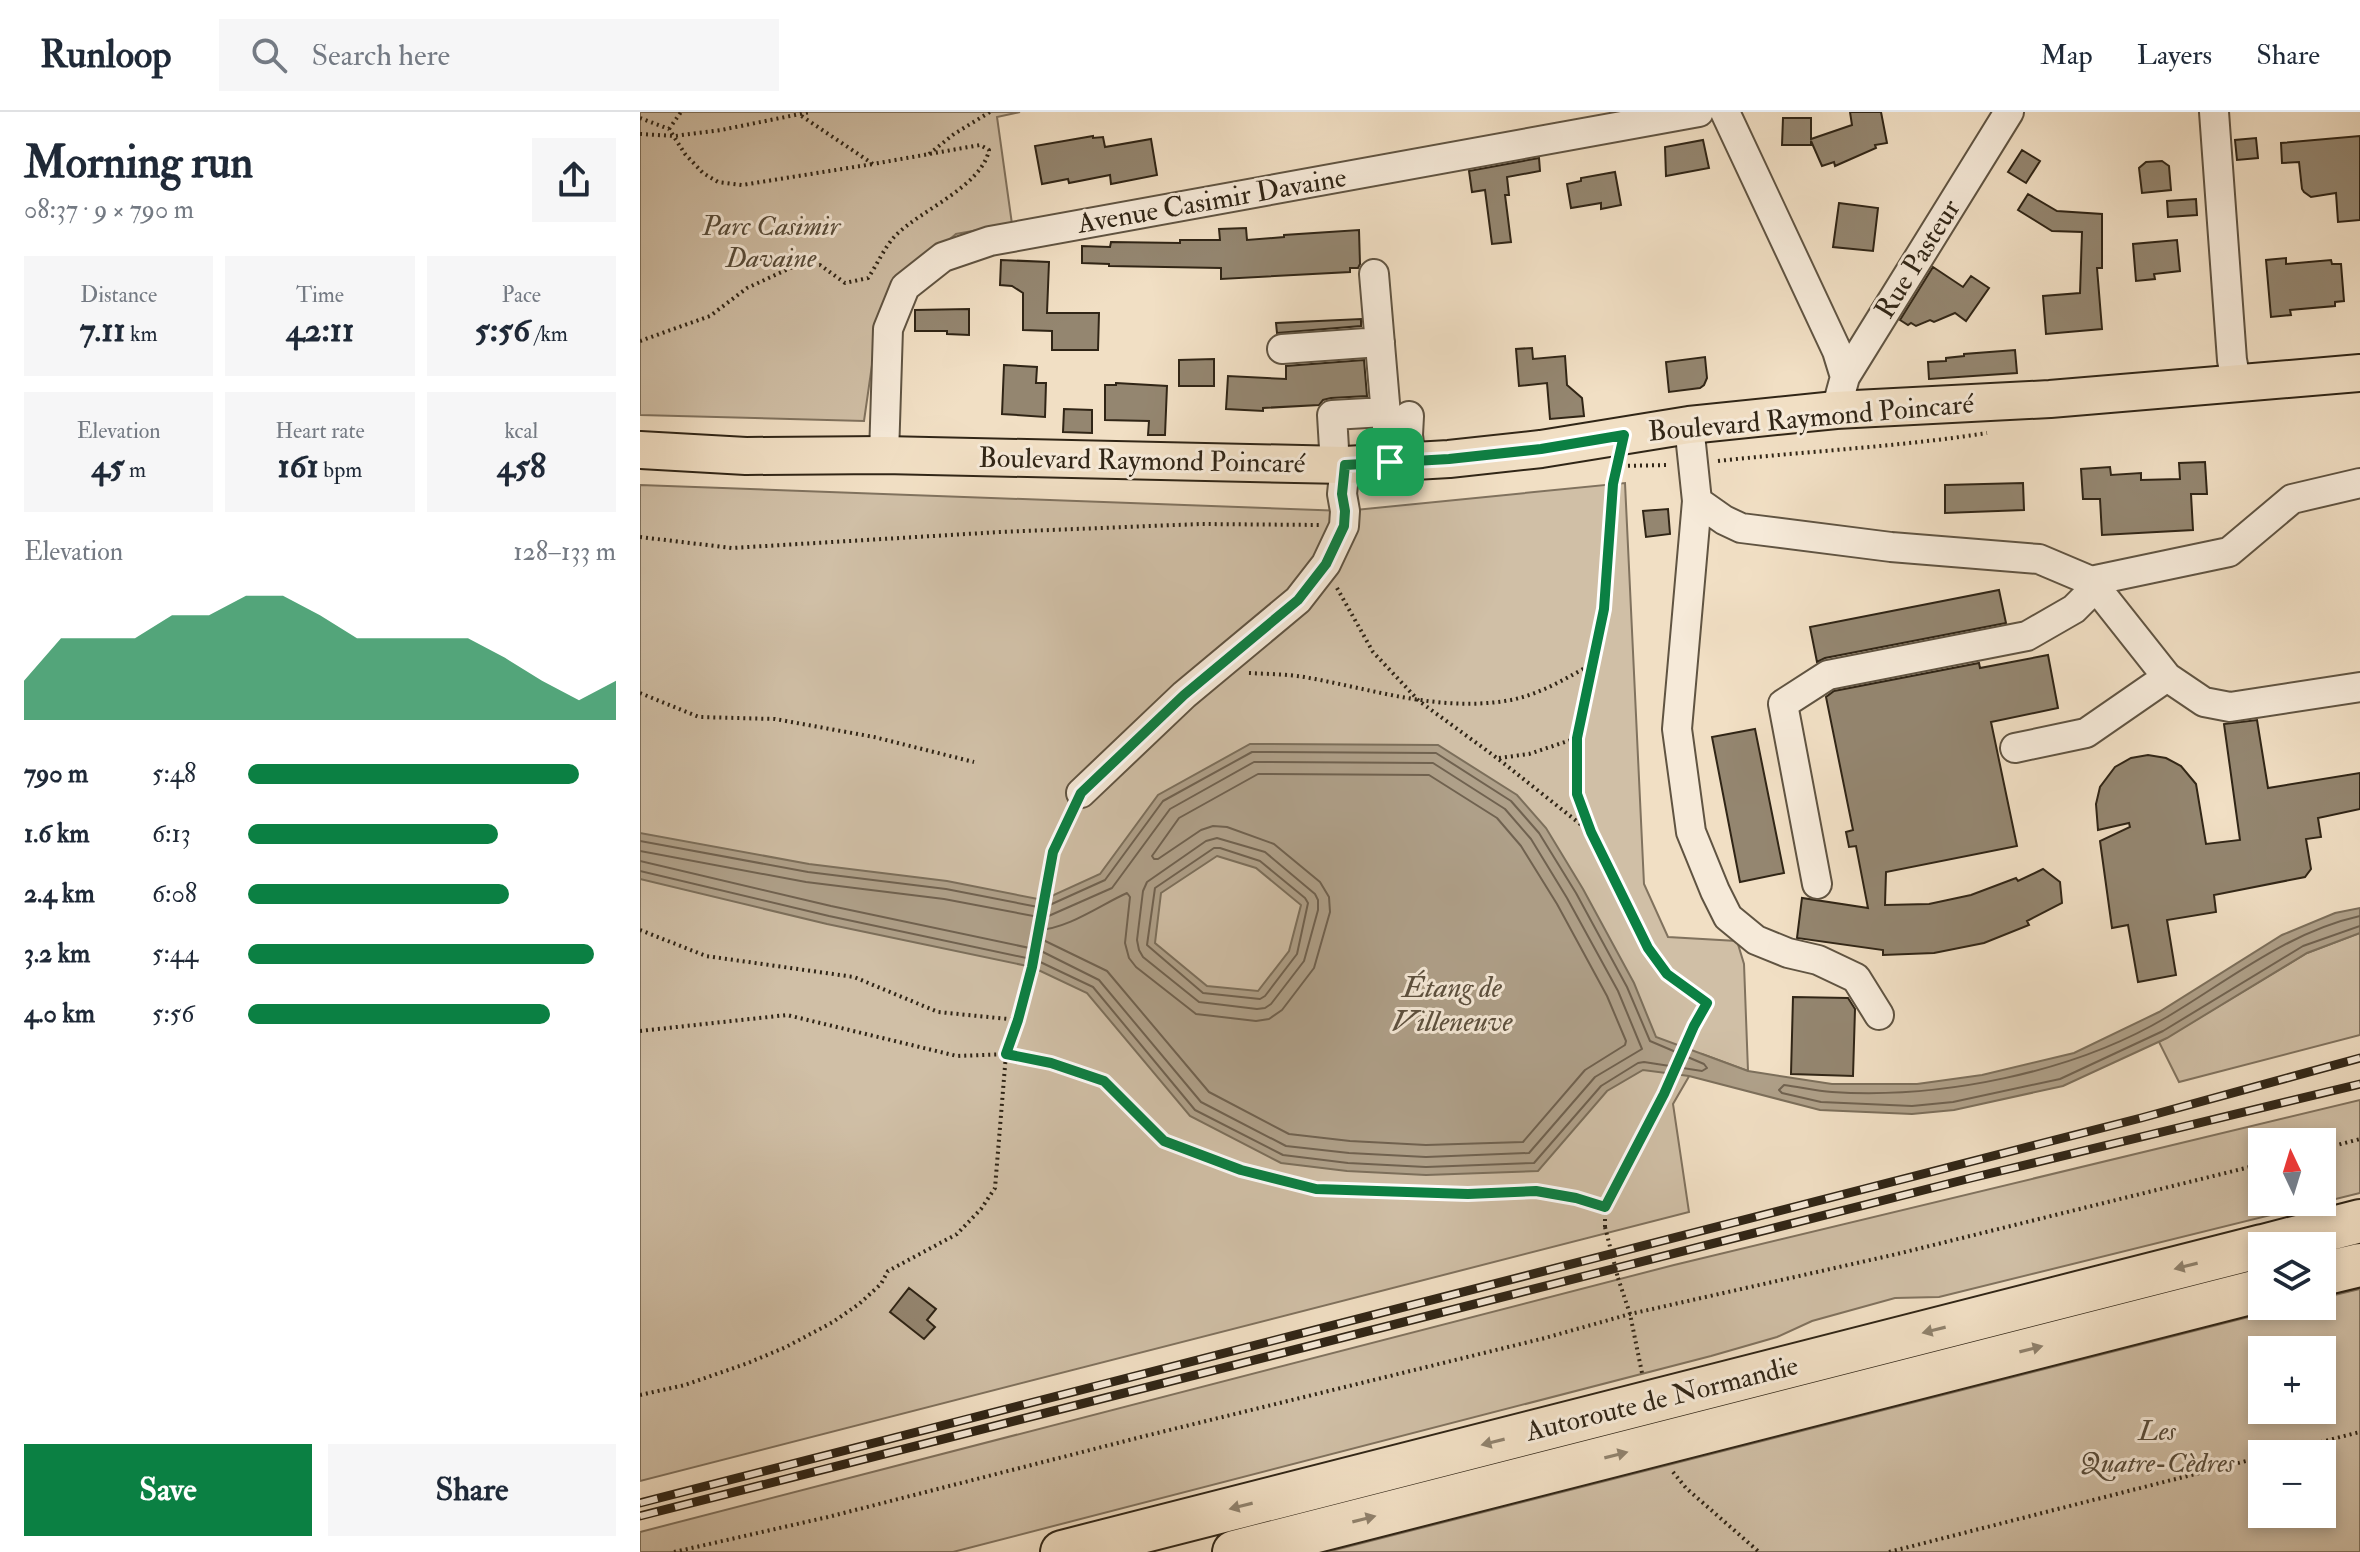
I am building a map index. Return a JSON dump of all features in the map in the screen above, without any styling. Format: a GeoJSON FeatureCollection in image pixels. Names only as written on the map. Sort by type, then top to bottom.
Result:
{"type":"FeatureCollection","features":[{"type":"Feature","properties":{"kind":"highway","name":"Autoroute de Normandie"},"geometry":{"type":"LineString","coordinates":[[2317,1232],[2360,1221]]}},
{"type":"Feature","properties":{"kind":"highway","name":"Autoroute de Normandie"},"geometry":{"type":"LineString","coordinates":[[1062,1552],[2248,1250]]}},
{"type":"Feature","properties":{"kind":"highway"},"geometry":{"type":"LineString","coordinates":[[2336,1271],[2360,1265]]}},
{"type":"Feature","properties":{"kind":"highway","name":"Autoroute de Normandie"},"geometry":{"type":"LineString","coordinates":[[1234,1552],[2248,1294]]}},
{"type":"Feature","properties":{"kind":"main road","name":"Boulevard Raymond Poincaré"},"geometry":{"type":"LineString","coordinates":[[640,450],[746,456],[884,455],[1340,465],[1541,449],[1689,425],[1841,394],[2050,399],[2360,373]]}},
{"type":"Feature","properties":{"kind":"street","name":"Avenue Casimir Davaine"},"geometry":{"type":"LineString","coordinates":[[884,455],[888,329],[905,287],[943,257],[990,241],[1635,118],[1699,112]]}},
{"type":"Feature","properties":{"kind":"street"},"geometry":{"type":"LineString","coordinates":[[1725,112],[1837,351],[1841,394]]}},
{"type":"Feature","properties":{"kind":"street","name":"Rue Pasteur"},"geometry":{"type":"LineString","coordinates":[[1841,394],[2009,112]]}},
{"type":"Feature","properties":{"kind":"street"},"geometry":{"type":"LineString","coordinates":[[2214,112],[2232,360],[2237,385]]}},
{"type":"Feature","properties":{"kind":"street"},"geometry":{"type":"LineString","coordinates":[[1374,274],[1380,342],[1397,414],[1408,435],[1400,462]]}},
{"type":"Feature","properties":{"kind":"street"},"geometry":{"type":"LineString","coordinates":[[1282,349],[1380,342]]}},
{"type":"Feature","properties":{"kind":"street"},"geometry":{"type":"LineString","coordinates":[[1081,793],[1184,695],[1298,600],[1326,564],[1344,526],[1345,511],[1332,415],[1397,414]]}},
{"type":"Feature","properties":{"kind":"street"},"geometry":{"type":"LineString","coordinates":[[1689,425],[1697,501],[1677,729],[1691,832],[1728,917],[1756,940],[1788,953],[1818,960],[1856,978],[1879,1015]]}},
{"type":"Feature","properties":{"kind":"street"},"geometry":{"type":"LineString","coordinates":[[1817,884],[1783,704],[1828,675],[2027,636],[2074,609],[2094,584],[2229,552],[2292,499],[2360,483]]}},
{"type":"Feature","properties":{"kind":"street"},"geometry":{"type":"LineString","coordinates":[[1697,501],[1741,528],[1891,547],[2039,559],[2094,584],[2167,677],[2204,702],[2230,707],[2360,687]]}},
{"type":"Feature","properties":{"kind":"street"},"geometry":{"type":"LineString","coordinates":[[2015,748],[2086,733],[2167,677]]}},
{"type":"Feature","properties":{"kind":"path"},"geometry":{"type":"LineString","coordinates":[[669,129],[681,112]]}},
{"type":"Feature","properties":{"kind":"path"},"geometry":{"type":"LineString","coordinates":[[640,134],[675,136],[810,112]]}},
{"type":"Feature","properties":{"kind":"path"},"geometry":{"type":"LineString","coordinates":[[927,155],[990,112]]}},
{"type":"Feature","properties":{"kind":"path"},"geometry":{"type":"LineString","coordinates":[[800,115],[873,164]]}},
{"type":"Feature","properties":{"kind":"path"},"geometry":{"type":"LineString","coordinates":[[640,118],[669,129],[685,154],[703,173],[718,182],[742,185],[980,145],[989,150],[987,162],[966,183],[894,236],[868,278],[845,283],[820,265],[797,265],[747,288],[710,316],[640,341]]}},
{"type":"Feature","properties":{"kind":"path"},"geometry":{"type":"LineString","coordinates":[[1624,435],[1613,484],[1604,609],[1577,738],[1577,794],[1591,832],[1648,948],[1667,974],[1707,1003],[1605,1207],[1605,1227],[1630,1314],[1642,1375]]}},
{"type":"Feature","properties":{"kind":"path"},"geometry":{"type":"LineString","coordinates":[[640,537],[732,548],[1201,524],[1344,526]]}},
{"type":"Feature","properties":{"kind":"path"},"geometry":{"type":"LineString","coordinates":[[1326,564],[1373,652],[1419,701],[1591,832]]}},
{"type":"Feature","properties":{"kind":"path"},"geometry":{"type":"LineString","coordinates":[[1213,670],[1301,676],[1419,701],[1474,704],[1513,700],[1557,684],[1595,662]]}},
{"type":"Feature","properties":{"kind":"path"},"geometry":{"type":"LineString","coordinates":[[640,693],[699,717],[775,719],[874,737],[974,762]]}},
{"type":"Feature","properties":{"kind":"path"},"geometry":{"type":"LineString","coordinates":[[1497,758],[1529,754],[1577,738]]}},
{"type":"Feature","properties":{"kind":"path"},"geometry":{"type":"LineString","coordinates":[[640,1395],[685,1385],[748,1363],[833,1322],[881,1284],[888,1271],[957,1234],[981,1209],[995,1188],[1006,1054],[1032,967],[1053,852],[1081,793]]}},
{"type":"Feature","properties":{"kind":"path"},"geometry":{"type":"LineString","coordinates":[[640,930],[706,956],[854,977],[938,1012],[1018,1020]]}},
{"type":"Feature","properties":{"kind":"path"},"geometry":{"type":"LineString","coordinates":[[640,1031],[787,1015],[957,1056],[1006,1054],[1051,1063],[1104,1081],[1164,1141],[1256,1174],[1316,1189],[1468,1194],[1536,1191],[1605,1207]]}},
{"type":"Feature","properties":{"kind":"path"},"geometry":{"type":"LineString","coordinates":[[2336,1145],[2360,1139]]}},
{"type":"Feature","properties":{"kind":"path"},"geometry":{"type":"LineString","coordinates":[[674,1552],[828,1517],[1545,1338],[1630,1314],[1912,1250],[2248,1167]]}},
{"type":"Feature","properties":{"kind":"path"},"geometry":{"type":"LineString","coordinates":[[2329,1440],[2360,1432]]}},
{"type":"Feature","properties":{"kind":"path"},"geometry":{"type":"LineString","coordinates":[[1889,1552],[2248,1461]]}},
{"type":"Feature","properties":{"kind":"path"},"geometry":{"type":"LineString","coordinates":[[1667,1463],[1686,1488],[1759,1552]]}},
{"type":"Feature","properties":{"kind":"green space","name":"Parc Casimir Davaine"},"geometry":{"type":"Polygon","coordinates":[[[640,112],[1020,112],[997,117],[1012,224],[956,234],[900,281],[879,316],[864,421],[640,415],[640,112]]]}},
{"type":"Feature","properties":{"kind":"green space"},"geometry":{"type":"Polygon","coordinates":[[[1625,483],[1644,884],[1668,937],[1737,941],[1744,964],[1748,1071],[1702,1054],[1673,1104],[1689,1212],[640,1481],[640,485],[1345,511],[1625,483]]]}},
{"type":"Feature","properties":{"kind":"green space"},"geometry":{"type":"Polygon","coordinates":[[[2360,933],[2360,1035],[2179,1082],[2159,1042],[2307,953],[2360,933]]]}},
{"type":"Feature","properties":{"kind":"green space"},"geometry":{"type":"Polygon","coordinates":[[[2360,1100],[2360,1193],[2336,1199],[2336,1128],[2248,1128],[2248,1216],[2267,1216],[1939,1297],[1895,1298],[1812,1321],[1777,1337],[1711,1356],[953,1552],[640,1552],[640,1532],[1674,1265],[2360,1100]]]}},
{"type":"Feature","properties":{"kind":"green space","name":"Les Quatre-Cèdres"},"geometry":{"type":"Polygon","coordinates":[[[2360,1289],[2360,1552],[1327,1552],[2248,1317],[2248,1320],[2336,1320],[2336,1295],[2360,1289]]]}},
{"type":"Feature","properties":{"kind":"water","name":"Étang de Villeneuve"},"geometry":{"type":"Polygon","coordinates":[[[1250,744],[1438,745],[1517,795],[1546,828],[1634,983],[1656,1037],[1748,1071],[1832,1084],[1917,1084],[1982,1075],[2074,1053],[2159,1012],[2282,935],[2335,913],[2360,908],[2360,933],[2307,953],[2167,1038],[2063,1086],[1954,1110],[1912,1114],[1820,1110],[1689,1076],[1643,1070],[1607,1091],[1538,1171],[1426,1175],[1347,1171],[1281,1163],[1190,1116],[1087,993],[1032,967],[827,924],[640,879],[640,833],[809,864],[947,881],[1043,900],[1100,874],[1158,795],[1250,744]],[[1217,856],[1161,893],[1155,943],[1207,986],[1258,991],[1289,951],[1301,905],[1256,868],[1217,856]]]}},
{"type":"Feature","properties":{"kind":"building"},"geometry":{"type":"Polygon","coordinates":[[[1850,112],[1881,112],[1887,143],[1875,145],[1876,148],[1835,166],[1834,162],[1822,166],[1811,141],[1811,145],[1782,145],[1783,118],[1811,118],[1811,139],[1852,125],[1850,112]]]}},
{"type":"Feature","properties":{"kind":"building"},"geometry":{"type":"Polygon","coordinates":[[[2360,136],[2360,220],[2338,222],[2336,193],[2311,197],[2304,192],[2299,162],[2282,163],[2281,143],[2360,136]]]}},
{"type":"Feature","properties":{"kind":"building"},"geometry":{"type":"Polygon","coordinates":[[[1103,137],[1105,147],[1151,139],[1157,175],[1111,184],[1110,175],[1069,183],[1068,179],[1042,184],[1035,146],[1103,137]]]}},
{"type":"Feature","properties":{"kind":"building"},"geometry":{"type":"Polygon","coordinates":[[[2256,138],[2258,158],[2237,160],[2235,140],[2256,138]]]}},
{"type":"Feature","properties":{"kind":"building"},"geometry":{"type":"Polygon","coordinates":[[[1703,140],[1709,168],[1666,176],[1665,147],[1703,140]]]}},
{"type":"Feature","properties":{"kind":"building"},"geometry":{"type":"Polygon","coordinates":[[[2022,150],[2040,161],[2026,183],[2008,172],[2022,150]]]}},
{"type":"Feature","properties":{"kind":"building"},"geometry":{"type":"Polygon","coordinates":[[[1539,158],[1540,171],[1507,177],[1509,195],[1505,195],[1511,242],[1492,244],[1485,190],[1472,192],[1469,171],[1539,158]]]}},
{"type":"Feature","properties":{"kind":"building"},"geometry":{"type":"Polygon","coordinates":[[[2162,161],[2169,166],[2171,190],[2142,193],[2139,168],[2146,162],[2162,161]]]}},
{"type":"Feature","properties":{"kind":"building"},"geometry":{"type":"Polygon","coordinates":[[[1615,172],[1621,205],[1601,209],[1601,203],[1571,208],[1567,184],[1581,181],[1581,178],[1615,172]]]}},
{"type":"Feature","properties":{"kind":"building"},"geometry":{"type":"Polygon","coordinates":[[[2028,194],[2057,211],[2102,214],[2102,268],[2097,268],[2102,329],[2046,334],[2043,296],[2080,293],[2082,232],[2052,231],[2018,210],[2028,194]]]}},
{"type":"Feature","properties":{"kind":"building"},"geometry":{"type":"Polygon","coordinates":[[[2196,199],[2197,215],[2168,217],[2167,201],[2196,199]]]}},
{"type":"Feature","properties":{"kind":"building"},"geometry":{"type":"Polygon","coordinates":[[[1839,203],[1878,208],[1873,251],[1833,247],[1839,203]]]}},
{"type":"Feature","properties":{"kind":"building"},"geometry":{"type":"Polygon","coordinates":[[[1246,228],[1247,240],[1359,230],[1360,264],[1358,268],[1350,268],[1350,272],[1221,279],[1221,268],[1082,263],[1082,246],[1110,247],[1111,242],[1220,240],[1219,229],[1246,228]]]}},
{"type":"Feature","properties":{"kind":"building"},"geometry":{"type":"Polygon","coordinates":[[[2177,240],[2180,271],[2154,274],[2155,279],[2136,281],[2133,244],[2177,240]]]}},
{"type":"Feature","properties":{"kind":"building"},"geometry":{"type":"Polygon","coordinates":[[[2286,258],[2286,264],[2331,260],[2332,264],[2341,264],[2344,301],[2335,302],[2335,306],[2290,310],[2291,315],[2271,317],[2266,260],[2286,258]]]}},
{"type":"Feature","properties":{"kind":"building"},"geometry":{"type":"Polygon","coordinates":[[[1001,260],[1049,262],[1047,313],[1099,313],[1098,350],[1052,350],[1052,331],[1023,330],[1023,293],[1012,286],[1000,285],[1001,260]]]}},
{"type":"Feature","properties":{"kind":"building"},"geometry":{"type":"Polygon","coordinates":[[[1933,267],[1963,287],[1971,276],[1989,288],[1966,321],[1955,313],[1916,326],[1900,320],[1933,267]]]}},
{"type":"Feature","properties":{"kind":"building"},"geometry":{"type":"Polygon","coordinates":[[[969,309],[969,335],[915,331],[915,310],[969,309]]]}},
{"type":"Feature","properties":{"kind":"building"},"geometry":{"type":"Polygon","coordinates":[[[1361,319],[1361,326],[1277,333],[1276,323],[1361,319]]]}},
{"type":"Feature","properties":{"kind":"building"},"geometry":{"type":"Polygon","coordinates":[[[1532,348],[1533,359],[1565,356],[1567,385],[1582,398],[1584,416],[1550,419],[1547,383],[1519,386],[1516,349],[1532,348]]]}},
{"type":"Feature","properties":{"kind":"building"},"geometry":{"type":"Polygon","coordinates":[[[2015,350],[2017,373],[1929,379],[1928,362],[1946,361],[1946,358],[1964,354],[2015,350]]]}},
{"type":"Feature","properties":{"kind":"building"},"geometry":{"type":"Polygon","coordinates":[[[1705,357],[1707,378],[1704,385],[1669,392],[1666,362],[1705,357]]]}},
{"type":"Feature","properties":{"kind":"building"},"geometry":{"type":"Polygon","coordinates":[[[1214,359],[1214,386],[1179,386],[1179,360],[1214,359]]]}},
{"type":"Feature","properties":{"kind":"building"},"geometry":{"type":"Polygon","coordinates":[[[1364,360],[1367,396],[1331,398],[1319,405],[1263,408],[1263,411],[1226,409],[1228,376],[1286,379],[1286,366],[1364,360]]]}},
{"type":"Feature","properties":{"kind":"building"},"geometry":{"type":"Polygon","coordinates":[[[1004,365],[1037,367],[1036,383],[1046,383],[1045,417],[1002,414],[1004,365]]]}},
{"type":"Feature","properties":{"kind":"building"},"geometry":{"type":"Polygon","coordinates":[[[1105,385],[1167,386],[1165,435],[1148,435],[1149,421],[1105,420],[1105,385]]]}},
{"type":"Feature","properties":{"kind":"building"},"geometry":{"type":"Polygon","coordinates":[[[1064,409],[1092,410],[1092,433],[1063,432],[1064,409]]]}},
{"type":"Feature","properties":{"kind":"building"},"geometry":{"type":"Polygon","coordinates":[[[2205,462],[2207,494],[2191,494],[2193,530],[2102,535],[2100,499],[2083,499],[2081,469],[2110,467],[2111,475],[2141,473],[2141,480],[2180,479],[2179,463],[2205,462]]]}},
{"type":"Feature","properties":{"kind":"building"},"geometry":{"type":"Polygon","coordinates":[[[2023,483],[2024,510],[1945,513],[1945,485],[2023,483]]]}},
{"type":"Feature","properties":{"kind":"building"},"geometry":{"type":"Polygon","coordinates":[[[1668,509],[1670,534],[1646,537],[1643,511],[1668,509]]]}},
{"type":"Feature","properties":{"kind":"building"},"geometry":{"type":"Polygon","coordinates":[[[1999,590],[2006,623],[1817,662],[1810,627],[1999,590]]]}},
{"type":"Feature","properties":{"kind":"building"},"geometry":{"type":"Polygon","coordinates":[[[2048,655],[2058,708],[1991,722],[2017,846],[1886,872],[1885,905],[1929,904],[1971,895],[2016,878],[2018,881],[2043,869],[2060,882],[2062,903],[2027,921],[2029,925],[1984,943],[1934,953],[1883,955],[1883,950],[1797,938],[1802,898],[1868,908],[1856,846],[1849,847],[1846,832],[1853,830],[1826,697],[1834,691],[1979,663],[1980,668],[2048,655]]]}},
{"type":"Feature","properties":{"kind":"building"},"geometry":{"type":"Polygon","coordinates":[[[2257,720],[2268,788],[2360,773],[2360,809],[2318,818],[2321,837],[2306,839],[2311,869],[2305,877],[2214,895],[2216,912],[2167,920],[2176,975],[2138,982],[2128,925],[2112,928],[2100,841],[2130,827],[2129,823],[2098,830],[2096,804],[2100,787],[2115,767],[2131,758],[2148,755],[2166,758],[2181,766],[2196,784],[2206,844],[2240,840],[2224,724],[2257,720]]]}},
{"type":"Feature","properties":{"kind":"building"},"geometry":{"type":"Polygon","coordinates":[[[1755,729],[1784,873],[1740,882],[1712,737],[1755,729]]]}},
{"type":"Feature","properties":{"kind":"building"},"geometry":{"type":"Polygon","coordinates":[[[1793,997],[1848,998],[1855,1009],[1853,1076],[1791,1074],[1793,997]]]}},
{"type":"Feature","properties":{"kind":"building"},"geometry":{"type":"Polygon","coordinates":[[[909,1288],[936,1309],[927,1320],[935,1327],[924,1339],[890,1312],[909,1288]]]}},
{"type":"Feature","properties":{"kind":"railway"},"geometry":{"type":"LineString","coordinates":[[640,1503],[2141,1118],[2360,1058]]}},
{"type":"Feature","properties":{"kind":"railway"},"geometry":{"type":"LineString","coordinates":[[640,1516],[1971,1178],[2360,1084]]}},
{"type":"Feature","properties":{"kind":"route"},"geometry":{"type":"LineString","coordinates":[[1624,435],[1613,484],[1604,609],[1577,738],[1577,794],[1591,832],[1648,948],[1667,974],[1707,1003],[1605,1207],[1536,1191],[1468,1194],[1316,1189],[1241,1170],[1164,1141],[1104,1081],[1051,1063],[1006,1054],[1032,967],[1053,852],[1081,793],[1184,695],[1298,600],[1326,564],[1344,526],[1342,494],[1345,465],[1390,462],[1541,449],[1624,435]]}}]}
